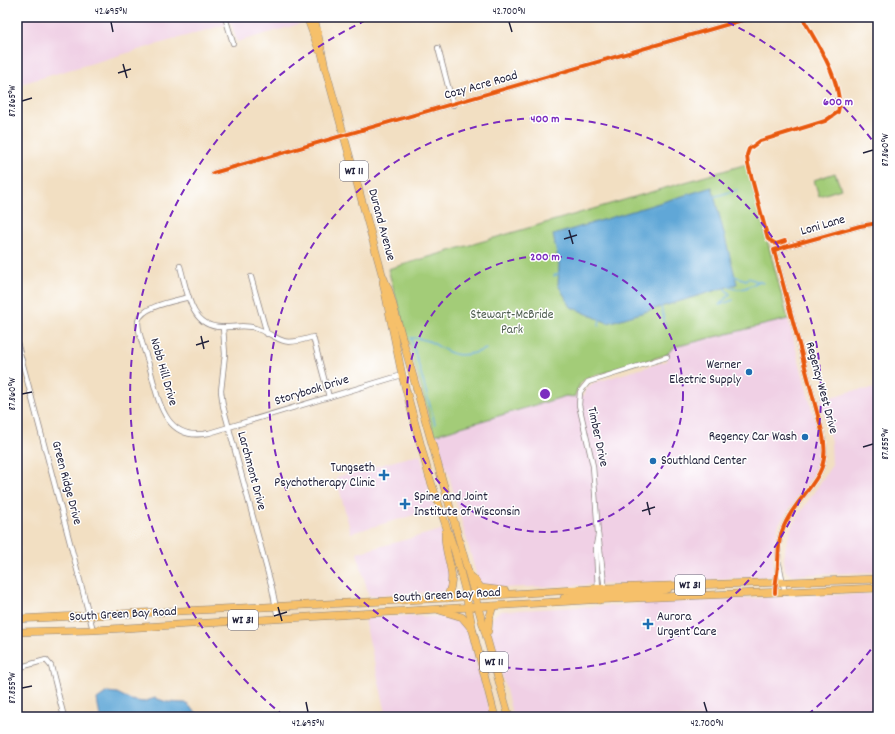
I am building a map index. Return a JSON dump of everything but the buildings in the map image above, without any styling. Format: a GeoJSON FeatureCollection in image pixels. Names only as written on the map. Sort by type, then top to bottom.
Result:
{"type":"FeatureCollection","features":[{"type":"Feature","properties":{"kind":"main road","name":"Durand Avenue"},"geometry":{"type":"LineString","coordinates":[[307,17],[325,67]]}},
{"type":"Feature","properties":{"kind":"main road","name":"Durand Avenue"},"geometry":{"type":"LineString","coordinates":[[314,17],[325,67],[382,274],[389,291],[470,573],[509,717]]}},
{"type":"Feature","properties":{"kind":"main road","name":"Durand Avenue"},"geometry":{"type":"LineString","coordinates":[[382,274],[384,292],[402,375],[429,476],[455,552],[495,717]]}},
{"type":"Feature","properties":{"kind":"main road"},"geometry":{"type":"LineString","coordinates":[[421,446],[434,452]]}},
{"type":"Feature","properties":{"kind":"main road"},"geometry":{"type":"LineString","coordinates":[[429,476],[434,470],[442,478]]}},
{"type":"Feature","properties":{"kind":"main road"},"geometry":{"type":"LineString","coordinates":[[446,529],[445,543],[452,572],[452,586],[447,598]]}},
{"type":"Feature","properties":{"kind":"main road"},"geometry":{"type":"LineString","coordinates":[[470,573],[481,588],[523,594]]}},
{"type":"Feature","properties":{"kind":"main road"},"geometry":{"type":"LineString","coordinates":[[775,593],[784,587],[835,584],[856,579],[878,579]]}},
{"type":"Feature","properties":{"kind":"main road"},"geometry":{"type":"LineString","coordinates":[[846,590],[858,584],[878,582]]}},
{"type":"Feature","properties":{"kind":"main road"},"geometry":{"type":"LineString","coordinates":[[669,598],[694,590],[775,584],[784,587],[846,590],[878,588]]}},
{"type":"Feature","properties":{"kind":"main road","name":"South Green Bay Road"},"geometry":{"type":"LineString","coordinates":[[17,632],[93,630],[542,603],[602,594],[684,585],[775,584]]}},
{"type":"Feature","properties":{"kind":"main road","name":"South Green Bay Road"},"geometry":{"type":"LineString","coordinates":[[17,619],[523,594],[602,594],[669,598],[775,593]]}},
{"type":"Feature","properties":{"kind":"main road"},"geometry":{"type":"LineString","coordinates":[[488,642],[489,619],[493,606]]}},
{"type":"Feature","properties":{"kind":"main road"},"geometry":{"type":"LineString","coordinates":[[435,609],[462,617],[473,630]]}},
{"type":"Feature","properties":{"kind":"street"},"geometry":{"type":"LineString","coordinates":[[225,17],[232,43]]}},
{"type":"Feature","properties":{"kind":"street","name":"Cozy Acre Road"},"geometry":{"type":"LineString","coordinates":[[213,173],[453,105],[753,17]]}},
{"type":"Feature","properties":{"kind":"street"},"geometry":{"type":"LineString","coordinates":[[438,48],[453,105]]}},
{"type":"Feature","properties":{"kind":"street","name":"Loni Lane"},"geometry":{"type":"LineString","coordinates":[[774,250],[860,226],[878,223]]}},
{"type":"Feature","properties":{"kind":"street","name":"Regency West Drive"},"geometry":{"type":"LineString","coordinates":[[774,250],[822,431],[826,452],[819,474],[784,525],[779,540],[775,593]]}},
{"type":"Feature","properties":{"kind":"street"},"geometry":{"type":"LineString","coordinates":[[180,266],[193,310],[200,319],[210,325],[224,327],[250,326],[288,343],[313,337],[329,397]]}},
{"type":"Feature","properties":{"kind":"street"},"geometry":{"type":"LineString","coordinates":[[251,277],[267,334]]}},
{"type":"Feature","properties":{"kind":"street","name":"Nobb Hill Drive"},"geometry":{"type":"LineString","coordinates":[[189,297],[147,310],[141,314],[138,321],[161,409],[172,425],[184,432],[205,434],[228,427]]}},
{"type":"Feature","properties":{"kind":"street","name":"Larchmont Drive"},"geometry":{"type":"LineString","coordinates":[[224,327],[225,354],[222,398],[228,427],[272,588],[278,618]]}},
{"type":"Feature","properties":{"kind":"street","name":"Green Ridge Drive"},"geometry":{"type":"LineString","coordinates":[[17,342],[93,630]]}},
{"type":"Feature","properties":{"kind":"street","name":"Timber Drive"},"geometry":{"type":"LineString","coordinates":[[602,594],[593,466],[579,405],[580,392],[588,382],[592,380],[667,358]]}},
{"type":"Feature","properties":{"kind":"street","name":"Storybook Drive"},"geometry":{"type":"LineString","coordinates":[[228,427],[402,375]]}},
{"type":"Feature","properties":{"kind":"street","name":"Regency West Drive"},"geometry":{"type":"LineString","coordinates":[[778,563],[784,587]]}},
{"type":"Feature","properties":{"kind":"street"},"geometry":{"type":"LineString","coordinates":[[17,668],[46,660],[51,666],[64,717]]}},
{"type":"Feature","properties":{"kind":"shaded area"},"geometry":{"type":"Polygon","coordinates":[[[17,17],[301,17],[303,23],[237,42],[231,23],[17,85],[17,17]]]}},
{"type":"Feature","properties":{"kind":"shaded area"},"geometry":{"type":"Polygon","coordinates":[[[788,319],[820,439],[821,453],[818,465],[812,477],[779,524],[773,551],[773,576],[623,584],[494,588],[483,587],[478,581],[449,476],[434,435],[566,396],[584,396],[585,390],[593,383],[667,361],[666,355],[674,347],[788,319]]]}},
{"type":"Feature","properties":{"kind":"shaded area"},"geometry":{"type":"Polygon","coordinates":[[[878,388],[878,572],[790,575],[785,570],[784,559],[786,544],[792,525],[832,465],[831,442],[821,400],[852,391],[878,388]]]}},
{"type":"Feature","properties":{"kind":"shaded area"},"geometry":{"type":"Polygon","coordinates":[[[420,454],[435,509],[351,533],[336,477],[420,454]]]}},
{"type":"Feature","properties":{"kind":"shaded area"},"geometry":{"type":"Polygon","coordinates":[[[441,530],[451,572],[451,584],[446,591],[369,596],[357,553],[441,530]]]}},
{"type":"Feature","properties":{"kind":"shaded area"},"geometry":{"type":"Polygon","coordinates":[[[878,594],[878,717],[513,717],[490,629],[493,617],[501,611],[793,596],[878,594]]]}},
{"type":"Feature","properties":{"kind":"shaded area"},"geometry":{"type":"Polygon","coordinates":[[[403,616],[454,617],[462,620],[467,628],[491,717],[387,717],[364,618],[403,616]]]}},
{"type":"Feature","properties":{"kind":"green space","name":"Stewart-McBride Park"},"geometry":{"type":"Polygon","coordinates":[[[747,164],[788,319],[674,347],[666,355],[586,378],[580,384],[574,397],[566,396],[434,435],[388,269],[747,164]]]}},
{"type":"Feature","properties":{"kind":"green space"},"geometry":{"type":"Polygon","coordinates":[[[835,173],[841,189],[819,196],[814,180],[835,173]]]}},
{"type":"Feature","properties":{"kind":"water"},"geometry":{"type":"Polygon","coordinates":[[[712,187],[737,284],[608,323],[571,307],[558,285],[559,264],[553,235],[712,187]]]}},
{"type":"Feature","properties":{"kind":"water"},"geometry":{"type":"Polygon","coordinates":[[[107,692],[117,693],[131,700],[143,702],[155,698],[167,702],[186,703],[201,717],[100,717],[97,699],[107,692]]]}},
{"type":"Feature","properties":{"kind":"waterway"},"geometry":{"type":"LineString","coordinates":[[713,197],[737,190]]}},
{"type":"Feature","properties":{"kind":"waterway"},"geometry":{"type":"LineString","coordinates":[[554,276],[559,273]]}},
{"type":"Feature","properties":{"kind":"waterway"},"geometry":{"type":"LineString","coordinates":[[734,276],[746,280],[748,278],[763,283]]}},
{"type":"Feature","properties":{"kind":"waterway"},"geometry":{"type":"LineString","coordinates":[[728,286],[740,289],[748,287],[759,281]]}},
{"type":"Feature","properties":{"kind":"waterway"},"geometry":{"type":"LineString","coordinates":[[723,287],[730,294],[719,305],[733,300]]}},
{"type":"Feature","properties":{"kind":"waterway"},"geometry":{"type":"LineString","coordinates":[[661,307],[666,328]]}},
{"type":"Feature","properties":{"kind":"waterway"},"geometry":{"type":"LineString","coordinates":[[599,326],[600,318]]}},
{"type":"Feature","properties":{"kind":"waterway"},"geometry":{"type":"LineString","coordinates":[[435,424],[411,338],[422,339],[444,350],[461,355],[472,354],[486,349]]}},
{"type":"Feature","properties":{"kind":"cycle path"},"geometry":{"type":"LineString","coordinates":[[213,173],[753,17]]}},
{"type":"Feature","properties":{"kind":"cycle path"},"geometry":{"type":"LineString","coordinates":[[785,241],[776,244],[768,239],[748,164],[747,155],[749,149],[760,141],[825,121],[838,112],[839,101],[833,76],[828,63],[802,17]]}},
{"type":"Feature","properties":{"kind":"cycle path"},"geometry":{"type":"LineString","coordinates":[[775,593],[779,544],[782,531],[791,513],[820,472],[824,461],[825,448],[822,431],[774,250],[860,226],[878,223]]}},
{"type":"Feature","properties":{"kind":"place","name":"Werner Electric Supply"},"geometry":{"type":"Point","coordinates":[749,372]}},
{"type":"Feature","properties":{"kind":"place","name":"Regency Car Wash"},"geometry":{"type":"Point","coordinates":[805,437]}},
{"type":"Feature","properties":{"kind":"place","name":"Southland Center"},"geometry":{"type":"Point","coordinates":[653,461]}},
{"type":"Feature","properties":{"kind":"place","name":"Tungseth Psychotherapy Clinic"},"geometry":{"type":"Point","coordinates":[384,475]}},
{"type":"Feature","properties":{"kind":"place","name":"Spine and Joint Institute of Wisconsin"},"geometry":{"type":"Point","coordinates":[405,504]}},
{"type":"Feature","properties":{"kind":"place","name":"Aurora Urgent Care"},"geometry":{"type":"Point","coordinates":[648,624]}}]}
